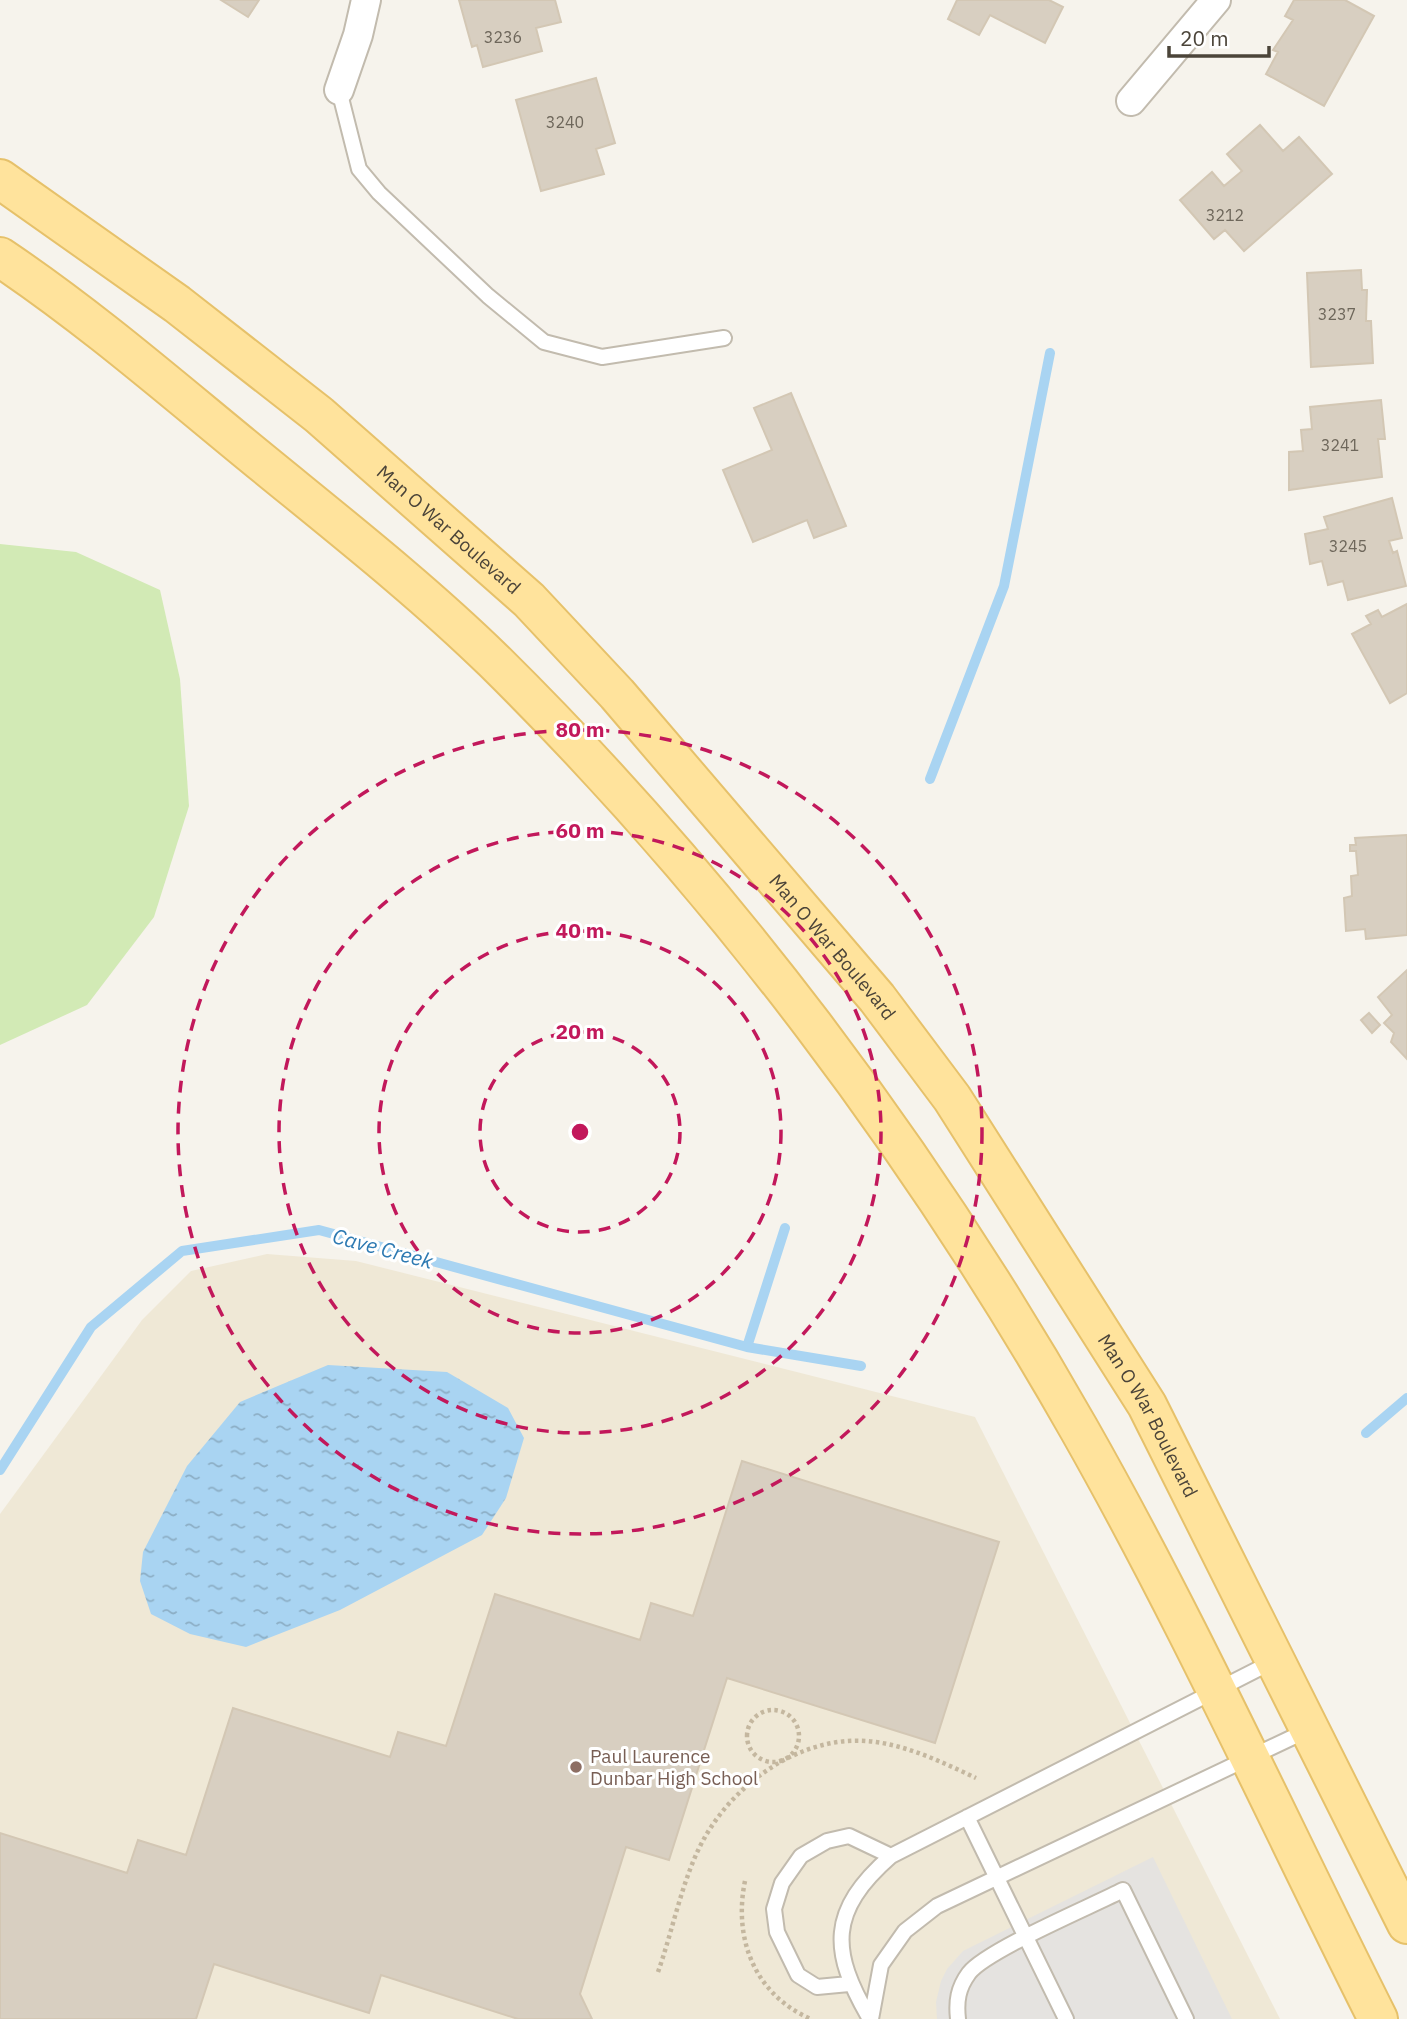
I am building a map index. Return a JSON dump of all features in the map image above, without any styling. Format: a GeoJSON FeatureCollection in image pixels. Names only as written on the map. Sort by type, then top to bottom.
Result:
{"type":"FeatureCollection","features":[{"type":"Feature","properties":{"kind":"main road","name":"Man O War Boulevard"},"geometry":{"type":"LineString","coordinates":[[0,179],[177,304],[338,430],[530,600],[617,694],[877,998],[952,1098],[1147,1405],[1407,1924]]}},
{"type":"Feature","properties":{"kind":"main road"},"geometry":{"type":"LineString","coordinates":[[0,257],[63,299],[392,569],[492,660],[688,870],[803,1011],[906,1155],[1009,1312],[1078,1428],[1175,1608],[1378,2019]]}},
{"type":"Feature","properties":{"kind":"street"},"geometry":{"type":"LineString","coordinates":[[339,90],[358,35],[366,0]]}},
{"type":"Feature","properties":{"kind":"street"},"geometry":{"type":"LineString","coordinates":[[1131,101],[1216,0]]}},
{"type":"Feature","properties":{"kind":"lane"},"geometry":{"type":"LineString","coordinates":[[339,90],[359,169],[488,296],[544,342],[602,357],[724,338]]}},
{"type":"Feature","properties":{"kind":"lane"},"geometry":{"type":"LineString","coordinates":[[871,2019],[849,1983],[841,1956],[841,1936],[849,1909],[867,1877],[891,1856],[1275,1660]]}},
{"type":"Feature","properties":{"kind":"lane"},"geometry":{"type":"LineString","coordinates":[[871,2019],[881,1965],[905,1931],[937,1906],[1309,1730]]}},
{"type":"Feature","properties":{"kind":"lane"},"geometry":{"type":"LineString","coordinates":[[967,1817],[1066,2019]]}},
{"type":"Feature","properties":{"kind":"lane"},"geometry":{"type":"LineString","coordinates":[[849,1983],[817,1987],[797,1975],[778,1932],[774,1909],[782,1883],[801,1856],[827,1841],[849,1836],[891,1856]]}},
{"type":"Feature","properties":{"kind":"lane"},"geometry":{"type":"LineString","coordinates":[[958,2019],[956,1998],[970,1972],[1026,1938],[1123,1890],[1186,2019]]}},
{"type":"Feature","properties":{"kind":"path"},"geometry":{"type":"LineString","coordinates":[[776,1710],[791,1717],[796,1724],[799,1740],[796,1748],[784,1760],[767,1762],[752,1753],[748,1745],[748,1727],[760,1713],[776,1710]]}},
{"type":"Feature","properties":{"kind":"path"},"geometry":{"type":"LineString","coordinates":[[658,1972],[704,1838],[723,1811],[751,1781],[784,1760],[816,1746],[844,1741],[875,1741],[928,1756],[976,1778]]}},
{"type":"Feature","properties":{"kind":"shaded area","name":"Paul Laurence Dunbar High School"},"geometry":{"type":"Polygon","coordinates":[[[267,1254],[356,1261],[975,1417],[1280,2019],[0,2019],[0,1514],[142,1320],[191,1271],[267,1254]]]}},
{"type":"Feature","properties":{"kind":"shaded area"},"geometry":{"type":"Polygon","coordinates":[[[1153,1857],[1232,2019],[937,2019],[936,2002],[941,1981],[947,1969],[963,1951],[1153,1857]]]}},
{"type":"Feature","properties":{"kind":"green space"},"geometry":{"type":"Polygon","coordinates":[[[0,544],[76,552],[160,590],[180,679],[189,806],[154,917],[87,1005],[0,1045],[0,544]]]}},
{"type":"Feature","properties":{"kind":"water"},"geometry":{"type":"Polygon","coordinates":[[[328,1365],[447,1372],[508,1408],[524,1438],[506,1498],[482,1535],[340,1610],[246,1647],[190,1634],[151,1614],[140,1581],[143,1552],[187,1466],[240,1402],[328,1365]]]}},
{"type":"Feature","properties":{"kind":"building"},"geometry":{"type":"Polygon","coordinates":[[[221,0],[259,0],[248,17],[221,0]]]}},
{"type":"Feature","properties":{"kind":"building"},"geometry":{"type":"Polygon","coordinates":[[[459,0],[555,0],[561,22],[536,28],[542,51],[483,67],[477,45],[472,47],[459,0]]]}},
{"type":"Feature","properties":{"kind":"building"},"geometry":{"type":"Polygon","coordinates":[[[957,0],[1049,0],[1063,7],[1045,43],[990,15],[979,35],[948,19],[957,0]]]}},
{"type":"Feature","properties":{"kind":"building"},"geometry":{"type":"Polygon","coordinates":[[[1294,0],[1345,0],[1374,16],[1324,106],[1266,74],[1278,52],[1273,50],[1293,20],[1285,16],[1294,0]]]}},
{"type":"Feature","properties":{"kind":"building"},"geometry":{"type":"Polygon","coordinates":[[[596,78],[615,143],[596,149],[604,174],[541,191],[516,100],[596,78]]]}},
{"type":"Feature","properties":{"kind":"building"},"geometry":{"type":"Polygon","coordinates":[[[1260,125],[1283,151],[1299,137],[1332,174],[1244,251],[1225,230],[1214,239],[1180,200],[1212,172],[1224,186],[1242,171],[1227,154],[1260,125]]]}},
{"type":"Feature","properties":{"kind":"building"},"geometry":{"type":"Polygon","coordinates":[[[1361,270],[1362,290],[1367,290],[1366,321],[1371,321],[1373,363],[1311,367],[1307,273],[1361,270]]]}},
{"type":"Feature","properties":{"kind":"building"},"geometry":{"type":"Polygon","coordinates":[[[791,393],[846,526],[814,538],[807,520],[753,542],[723,470],[772,450],[754,408],[791,393]]]}},
{"type":"Feature","properties":{"kind":"building"},"geometry":{"type":"Polygon","coordinates":[[[1381,400],[1385,439],[1378,439],[1382,477],[1289,490],[1289,452],[1303,451],[1301,430],[1312,429],[1310,407],[1381,400]]]}},
{"type":"Feature","properties":{"kind":"building"},"geometry":{"type":"Polygon","coordinates":[[[1392,498],[1402,538],[1389,541],[1393,553],[1397,551],[1406,586],[1348,600],[1343,581],[1328,585],[1322,561],[1310,564],[1305,534],[1328,529],[1324,517],[1392,498]]]}},
{"type":"Feature","properties":{"kind":"building"},"geometry":{"type":"Polygon","coordinates":[[[1407,604],[1407,693],[1390,703],[1352,634],[1371,624],[1366,616],[1378,610],[1382,617],[1407,604]]]}},
{"type":"Feature","properties":{"kind":"building"},"geometry":{"type":"Polygon","coordinates":[[[1407,835],[1407,935],[1366,939],[1365,929],[1346,931],[1344,898],[1352,896],[1351,876],[1358,875],[1356,851],[1350,851],[1350,845],[1356,845],[1355,838],[1407,835]]]}},
{"type":"Feature","properties":{"kind":"building"},"geometry":{"type":"Polygon","coordinates":[[[1407,970],[1407,1059],[1391,1042],[1394,1033],[1384,1023],[1392,1015],[1378,997],[1407,970]]]}},
{"type":"Feature","properties":{"kind":"building"},"geometry":{"type":"Polygon","coordinates":[[[1369,1013],[1380,1025],[1372,1033],[1361,1020],[1369,1013]]]}},
{"type":"Feature","properties":{"kind":"building","name":"Paul Laurence Dunbar High School"},"geometry":{"type":"Polygon","coordinates":[[[742,1461],[999,1542],[935,1743],[727,1678],[669,1860],[626,1847],[580,1994],[592,2019],[518,2019],[381,1975],[369,2013],[214,1964],[196,2019],[0,2019],[0,1833],[127,1873],[138,1840],[186,1855],[233,1708],[390,1757],[398,1732],[446,1746],[495,1594],[640,1640],[651,1603],[693,1616],[742,1461]]]}},
{"type":"Feature","properties":{"kind":"waterway"},"geometry":{"type":"LineString","coordinates":[[930,779],[1004,586],[1050,353]]}},
{"type":"Feature","properties":{"kind":"waterway"},"geometry":{"type":"LineString","coordinates":[[747,1347],[785,1228]]}},
{"type":"Feature","properties":{"kind":"waterway","name":"Cave Creek"},"geometry":{"type":"LineString","coordinates":[[0,1470],[91,1327],[182,1251],[319,1230],[747,1347],[861,1366]]}},
{"type":"Feature","properties":{"kind":"waterway","name":"Cave Creek"},"geometry":{"type":"LineString","coordinates":[[1366,1433],[1407,1398]]}},
{"type":"Feature","properties":{"kind":"place","name":"Paul Laurence Dunbar High School"},"geometry":{"type":"Point","coordinates":[576,1767]}}]}
